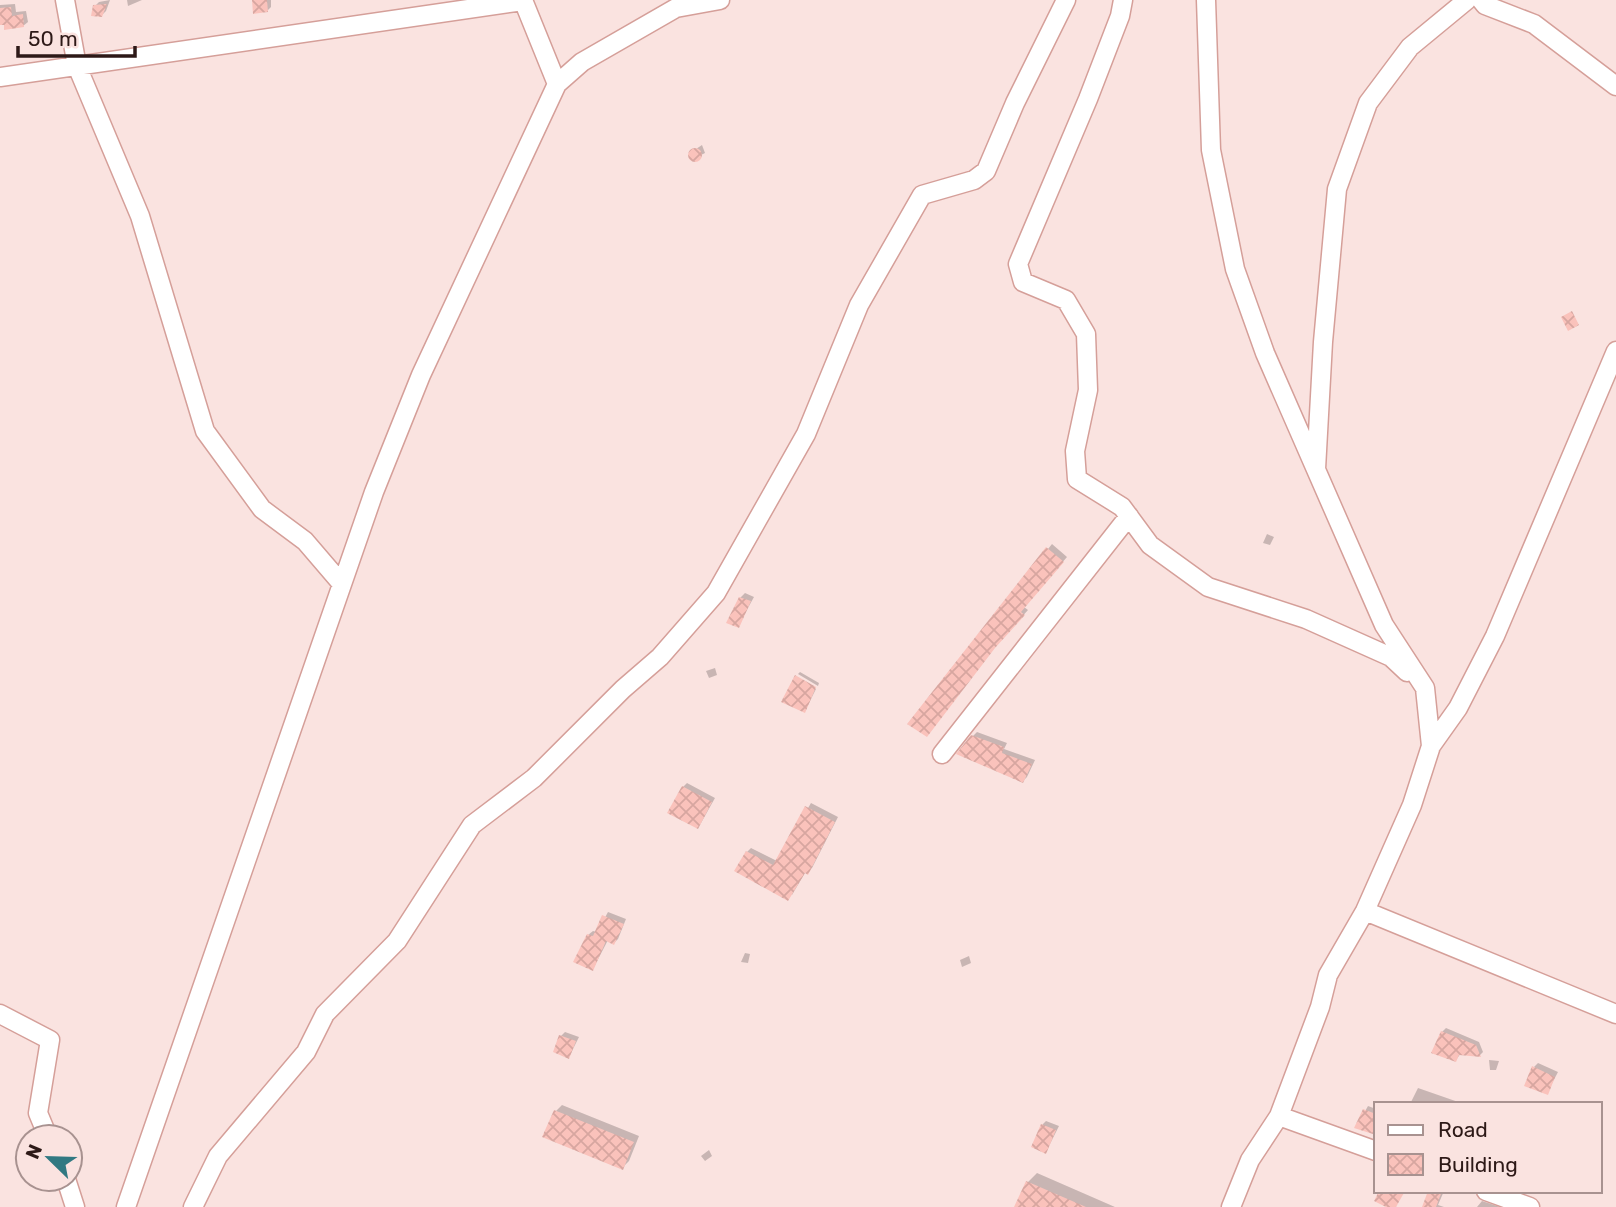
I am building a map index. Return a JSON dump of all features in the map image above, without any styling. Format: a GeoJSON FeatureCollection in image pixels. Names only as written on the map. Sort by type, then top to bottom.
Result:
{"type":"FeatureCollection","features":[{"type":"Feature","properties":{"kind":"street"},"geometry":{"type":"LineString","coordinates":[[65,0],[76,66],[140,216],[205,431],[262,509],[304,541],[341,583]]}},
{"type":"Feature","properties":{"kind":"street"},"geometry":{"type":"LineString","coordinates":[[0,77],[523,0],[557,84]]}},
{"type":"Feature","properties":{"kind":"street"},"geometry":{"type":"LineString","coordinates":[[126,1207],[341,583],[421,375],[557,84],[582,62],[676,8],[720,0]]}},
{"type":"Feature","properties":{"kind":"street"},"geometry":{"type":"LineString","coordinates":[[193,1207],[218,1156],[306,1052],[325,1014],[397,941],[472,825],[534,778],[623,689],[660,657],[716,593],[806,434],[859,305],[922,195],[974,180],[986,171],[1014,103],[1066,0]]}},
{"type":"Feature","properties":{"kind":"street"},"geometry":{"type":"LineString","coordinates":[[1123,0],[1120,16],[1088,99],[1018,264],[1023,282],[1066,300],[1086,334],[1088,390],[1075,451],[1077,479],[1122,507],[1150,545],[1208,587],[1306,619],[1391,657],[1425,688]]}},
{"type":"Feature","properties":{"kind":"street"},"geometry":{"type":"LineString","coordinates":[[1206,0],[1211,150],[1235,269],[1265,353],[1384,625],[1425,688],[1431,746]]}},
{"type":"Feature","properties":{"kind":"street"},"geometry":{"type":"LineString","coordinates":[[1316,473],[1323,342],[1337,189],[1367,103],[1410,47],[1467,0]]}},
{"type":"Feature","properties":{"kind":"street"},"geometry":{"type":"LineString","coordinates":[[1481,0],[1485,5],[1534,24],[1616,86]]}},
{"type":"Feature","properties":{"kind":"street"},"geometry":{"type":"LineString","coordinates":[[1231,1207],[1251,1160],[1279,1116],[1320,1007],[1328,975],[1365,911],[1412,805],[1431,746],[1458,708],[1495,636],[1616,351]]}},
{"type":"Feature","properties":{"kind":"street"},"geometry":{"type":"LineString","coordinates":[[942,754],[1129,516]]}},
{"type":"Feature","properties":{"kind":"street"},"geometry":{"type":"LineString","coordinates":[[1365,911],[1616,1014]]}},
{"type":"Feature","properties":{"kind":"street"},"geometry":{"type":"LineString","coordinates":[[0,1014],[50,1040],[38,1113],[42,1123]]}},
{"type":"Feature","properties":{"kind":"street"},"geometry":{"type":"LineString","coordinates":[[1279,1116],[1374,1151]]}},
{"type":"Feature","properties":{"kind":"street"},"geometry":{"type":"LineString","coordinates":[[1492,1193],[1530,1207]]}},
{"type":"Feature","properties":{"kind":"building"},"geometry":{"type":"Polygon","coordinates":[[[252,0],[267,0],[268,12],[253,14],[252,0]]]}},
{"type":"Feature","properties":{"kind":"building"},"geometry":{"type":"Polygon","coordinates":[[[107,4],[102,17],[91,16],[93,5],[107,4]]]}},
{"type":"Feature","properties":{"kind":"building"},"geometry":{"type":"Polygon","coordinates":[[[11,7],[12,16],[23,14],[24,27],[4,30],[4,25],[0,25],[0,8],[11,7]]]}},
{"type":"Feature","properties":{"kind":"building"},"geometry":{"type":"Polygon","coordinates":[[[692,148],[698,148],[702,155],[698,162],[692,162],[688,158],[688,152],[692,148]]]}},
{"type":"Feature","properties":{"kind":"building"},"geometry":{"type":"Polygon","coordinates":[[[1572,311],[1579,325],[1568,331],[1561,317],[1572,311]]]}},
{"type":"Feature","properties":{"kind":"building"},"geometry":{"type":"Polygon","coordinates":[[[1046,547],[1064,562],[1021,612],[1025,615],[995,648],[927,737],[907,724],[1046,547]]]}},
{"type":"Feature","properties":{"kind":"building"},"geometry":{"type":"Polygon","coordinates":[[[739,597],[751,601],[739,628],[726,623],[739,597]]]}},
{"type":"Feature","properties":{"kind":"building"},"geometry":{"type":"Polygon","coordinates":[[[795,675],[816,687],[805,713],[781,702],[795,675]]]}},
{"type":"Feature","properties":{"kind":"building"},"geometry":{"type":"Polygon","coordinates":[[[971,735],[1004,747],[1002,753],[1032,764],[1023,783],[956,754],[971,735]]]}},
{"type":"Feature","properties":{"kind":"building"},"geometry":{"type":"Polygon","coordinates":[[[682,786],[712,802],[698,829],[667,813],[682,786]]]}},
{"type":"Feature","properties":{"kind":"building"},"geometry":{"type":"Polygon","coordinates":[[[805,806],[835,822],[808,875],[805,873],[788,901],[734,871],[746,851],[773,865],[805,806]]]}},
{"type":"Feature","properties":{"kind":"building"},"geometry":{"type":"Polygon","coordinates":[[[602,915],[624,924],[614,945],[606,941],[593,971],[573,962],[587,934],[593,936],[602,915]]]}},
{"type":"Feature","properties":{"kind":"building"},"geometry":{"type":"Polygon","coordinates":[[[1441,1031],[1476,1045],[1481,1057],[1459,1055],[1456,1062],[1431,1053],[1441,1031]]]}},
{"type":"Feature","properties":{"kind":"building"},"geometry":{"type":"Polygon","coordinates":[[[559,1035],[576,1041],[569,1059],[553,1052],[559,1035]]]}},
{"type":"Feature","properties":{"kind":"building"},"geometry":{"type":"Polygon","coordinates":[[[1532,1066],[1555,1077],[1548,1095],[1524,1086],[1532,1066]]]}},
{"type":"Feature","properties":{"kind":"building"},"geometry":{"type":"Polygon","coordinates":[[[1363,1109],[1374,1113],[1374,1134],[1354,1128],[1363,1109]]]}},
{"type":"Feature","properties":{"kind":"building"},"geometry":{"type":"Polygon","coordinates":[[[554,1110],[634,1142],[623,1170],[542,1137],[554,1110]]]}},
{"type":"Feature","properties":{"kind":"building"},"geometry":{"type":"Polygon","coordinates":[[[1041,1124],[1056,1130],[1046,1154],[1031,1147],[1041,1124]]]}},
{"type":"Feature","properties":{"kind":"building"},"geometry":{"type":"Polygon","coordinates":[[[1026,1181],[1086,1207],[1014,1207],[1026,1181]]]}},
{"type":"Feature","properties":{"kind":"building"},"geometry":{"type":"Polygon","coordinates":[[[1378,1193],[1404,1193],[1396,1207],[1386,1207],[1374,1201],[1378,1193]]]}},
{"type":"Feature","properties":{"kind":"building"},"geometry":{"type":"Polygon","coordinates":[[[1427,1193],[1441,1193],[1436,1207],[1422,1207],[1427,1193]]]}}]}
